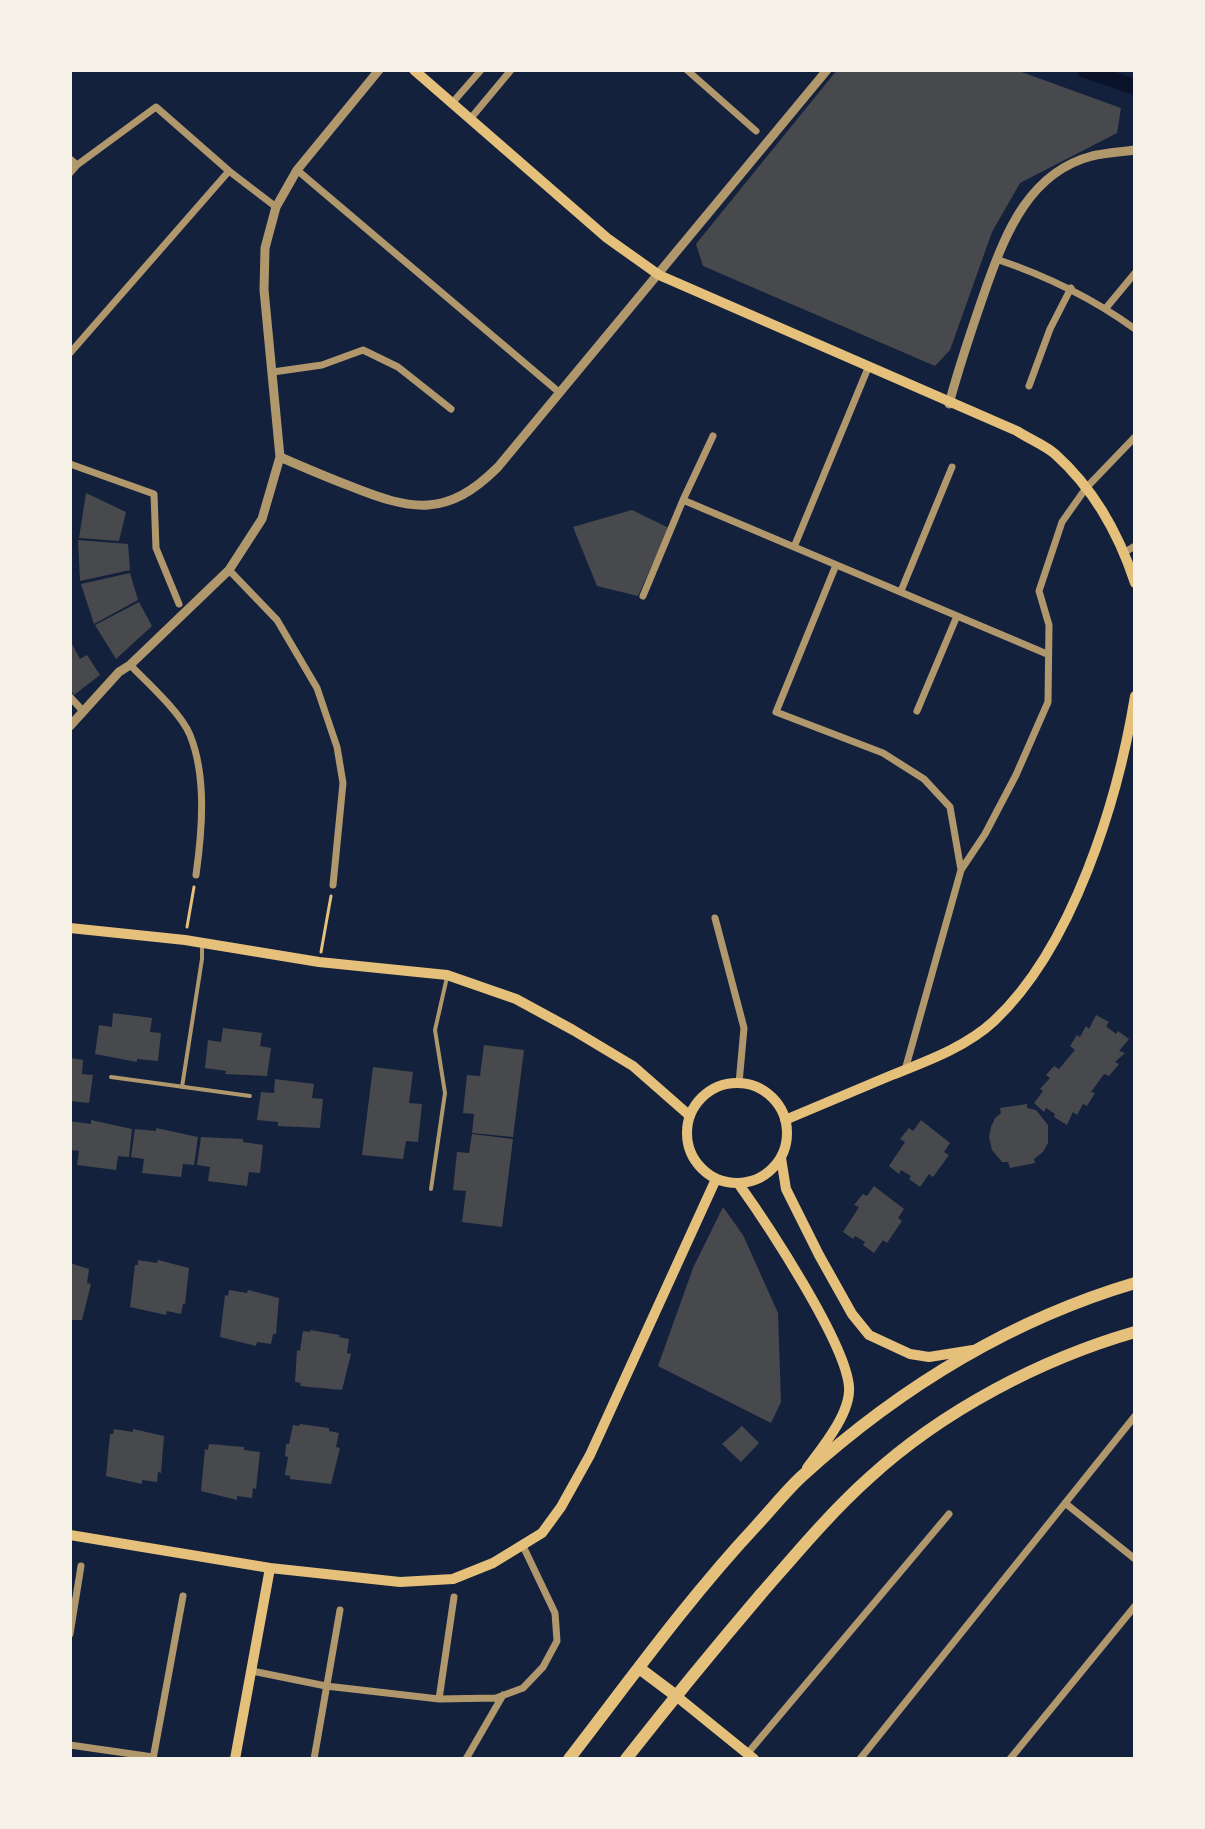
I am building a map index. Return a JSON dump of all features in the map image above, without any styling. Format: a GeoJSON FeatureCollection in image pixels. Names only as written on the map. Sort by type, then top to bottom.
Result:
{"type":"FeatureCollection","features":[{"type":"Feature","properties":{"kind":"main road"},"geometry":{"type":"LineString","coordinates":[[414,70],[607,238],[659,275],[949,404],[1017,431],[1053,453],[1096,499],[1130,549],[1135,583]]}},
{"type":"Feature","properties":{"kind":"main road"},"geometry":{"type":"LineString","coordinates":[[785,1120],[942,1055],[993,1022],[1033,976],[1067,917],[1092,855],[1127,746],[1135,696]]}},
{"type":"Feature","properties":{"kind":"main road"},"geometry":{"type":"LineString","coordinates":[[70,928],[185,940],[319,962],[447,975],[516,999],[573,1030],[633,1066],[690,1116]]}},
{"type":"Feature","properties":{"kind":"main road"},"geometry":{"type":"LineString","coordinates":[[781,1158],[763,1176],[738,1183],[716,1179],[691,1153],[687,1141],[690,1116],[701,1098],[719,1086],[739,1083],[763,1090],[781,1108],[785,1120],[787,1133],[781,1158],[786,1189],[852,1314],[869,1335],[910,1354],[929,1357],[975,1349]]}},
{"type":"Feature","properties":{"kind":"main road"},"geometry":{"type":"LineString","coordinates":[[70,1535],[270,1568],[400,1582],[453,1579],[493,1563],[542,1533],[561,1507],[590,1455],[716,1179]]}},
{"type":"Feature","properties":{"kind":"main road"},"geometry":{"type":"LineString","coordinates":[[569,1759],[725,1559],[799,1479],[831,1435],[843,1412],[849,1387],[832,1338],[764,1221],[738,1183]]}},
{"type":"Feature","properties":{"kind":"main road"},"geometry":{"type":"LineString","coordinates":[[799,1479],[887,1408],[975,1349],[1048,1314],[1135,1283]]}},
{"type":"Feature","properties":{"kind":"main road"},"geometry":{"type":"LineString","coordinates":[[626,1759],[675,1695],[819,1527],[871,1476],[924,1435],[1014,1379],[1061,1357],[1135,1332]]}},
{"type":"Feature","properties":{"kind":"main road"},"geometry":{"type":"LineString","coordinates":[[235,1759],[270,1568]]}},
{"type":"Feature","properties":{"kind":"main road"},"geometry":{"type":"LineString","coordinates":[[639,1668],[750,1756]]}},
{"type":"Feature","properties":{"kind":"street"},"geometry":{"type":"LineString","coordinates":[[70,726],[119,672],[229,570],[262,519],[280,457],[264,290],[265,248],[276,207],[297,170],[379,70]]}},
{"type":"Feature","properties":{"kind":"street"},"geometry":{"type":"LineString","coordinates":[[453,102],[481,70]]}},
{"type":"Feature","properties":{"kind":"street"},"geometry":{"type":"LineString","coordinates":[[471,118],[511,70]]}},
{"type":"Feature","properties":{"kind":"street"},"geometry":{"type":"LineString","coordinates":[[687,70],[756,131]]}},
{"type":"Feature","properties":{"kind":"street"},"geometry":{"type":"LineString","coordinates":[[696,78],[704,70]]}},
{"type":"Feature","properties":{"kind":"street"},"geometry":{"type":"LineString","coordinates":[[280,457],[386,501],[410,506],[435,505],[459,497],[480,484],[659,275],[827,70]]}},
{"type":"Feature","properties":{"kind":"street"},"geometry":{"type":"LineString","coordinates":[[70,173],[156,107],[229,171],[276,207]]}},
{"type":"Feature","properties":{"kind":"street"},"geometry":{"type":"LineString","coordinates":[[949,404],[961,356],[996,259],[1026,199],[1064,168],[1090,157],[1135,150]]}},
{"type":"Feature","properties":{"kind":"street"},"geometry":{"type":"LineString","coordinates":[[70,159],[77,165]]}},
{"type":"Feature","properties":{"kind":"street"},"geometry":{"type":"LineString","coordinates":[[297,170],[560,393]]}},
{"type":"Feature","properties":{"kind":"street"},"geometry":{"type":"LineString","coordinates":[[70,353],[229,171]]}},
{"type":"Feature","properties":{"kind":"street"},"geometry":{"type":"LineString","coordinates":[[996,259],[1071,288],[1135,329]]}},
{"type":"Feature","properties":{"kind":"street"},"geometry":{"type":"LineString","coordinates":[[1106,308],[1135,273]]}},
{"type":"Feature","properties":{"kind":"street"},"geometry":{"type":"LineString","coordinates":[[1029,386],[1050,329],[1071,288]]}},
{"type":"Feature","properties":{"kind":"street"},"geometry":{"type":"LineString","coordinates":[[273,372],[322,365],[363,350],[398,367],[451,409]]}},
{"type":"Feature","properties":{"kind":"street"},"geometry":{"type":"LineString","coordinates":[[794,547],[868,368]]}},
{"type":"Feature","properties":{"kind":"street"},"geometry":{"type":"LineString","coordinates":[[643,596],[713,436]]}},
{"type":"Feature","properties":{"kind":"street"},"geometry":{"type":"LineString","coordinates":[[905,1070],[961,870],[1010,787],[1048,702],[1049,625],[1039,591],[1062,522],[1086,488],[1135,437]]}},
{"type":"Feature","properties":{"kind":"street"},"geometry":{"type":"LineString","coordinates":[[70,464],[154,494],[156,548],[179,604]]}},
{"type":"Feature","properties":{"kind":"street"},"geometry":{"type":"LineString","coordinates":[[901,591],[952,467]]}},
{"type":"Feature","properties":{"kind":"street"},"geometry":{"type":"LineString","coordinates":[[683,500],[1047,654]]}},
{"type":"Feature","properties":{"kind":"street"},"geometry":{"type":"LineString","coordinates":[[836,565],[776,712],[883,753],[924,779],[950,807],[961,870]]}},
{"type":"Feature","properties":{"kind":"street"},"geometry":{"type":"LineString","coordinates":[[229,570],[277,620],[317,688],[337,747],[343,783],[333,885]]}},
{"type":"Feature","properties":{"kind":"street"},"geometry":{"type":"LineString","coordinates":[[917,711],[957,616]]}},
{"type":"Feature","properties":{"kind":"street"},"geometry":{"type":"LineString","coordinates":[[130,665],[158,693],[189,732],[198,764],[200,802],[196,875]]}},
{"type":"Feature","properties":{"kind":"street"},"geometry":{"type":"LineString","coordinates":[[70,697],[83,711]]}},
{"type":"Feature","properties":{"kind":"street"},"geometry":{"type":"LineString","coordinates":[[715,918],[744,1028],[739,1083]]}},
{"type":"Feature","properties":{"kind":"street"},"geometry":{"type":"LineString","coordinates":[[860,1759],[1135,1416]]}},
{"type":"Feature","properties":{"kind":"street"},"geometry":{"type":"LineString","coordinates":[[1065,1503],[1135,1559]]}},
{"type":"Feature","properties":{"kind":"street"},"geometry":{"type":"LineString","coordinates":[[750,1756],[949,1514]]}},
{"type":"Feature","properties":{"kind":"street"},"geometry":{"type":"LineString","coordinates":[[252,1671],[326,1686],[439,1699],[496,1698],[523,1688],[543,1667],[557,1641],[555,1613],[523,1546]]}},
{"type":"Feature","properties":{"kind":"street"},"geometry":{"type":"LineString","coordinates":[[70,1634],[81,1566]]}},
{"type":"Feature","properties":{"kind":"street"},"geometry":{"type":"LineString","coordinates":[[70,1745],[153,1758],[183,1596]]}},
{"type":"Feature","properties":{"kind":"street"},"geometry":{"type":"LineString","coordinates":[[439,1699],[454,1597]]}},
{"type":"Feature","properties":{"kind":"street"},"geometry":{"type":"LineString","coordinates":[[1010,1759],[1135,1606]]}},
{"type":"Feature","properties":{"kind":"street"},"geometry":{"type":"LineString","coordinates":[[314,1759],[340,1610]]}},
{"type":"Feature","properties":{"kind":"street"},"geometry":{"type":"LineString","coordinates":[[466,1759],[503,1695]]}},
{"type":"Feature","properties":{"kind":"lane"},"geometry":{"type":"LineString","coordinates":[[182,1087],[202,959],[201,943]]}},
{"type":"Feature","properties":{"kind":"lane"},"geometry":{"type":"LineString","coordinates":[[431,1189],[445,1093],[435,1030],[447,975]]}},
{"type":"Feature","properties":{"kind":"lane"},"geometry":{"type":"LineString","coordinates":[[111,1077],[250,1096]]}},
{"type":"Feature","properties":{"kind":"path"},"geometry":{"type":"LineString","coordinates":[[185,940],[196,875]]}},
{"type":"Feature","properties":{"kind":"path"},"geometry":{"type":"LineString","coordinates":[[319,962],[333,885]]}},
{"type":"Feature","properties":{"kind":"building"},"geometry":{"type":"Polygon","coordinates":[[[837,70],[1016,70],[1121,108],[1117,133],[1020,183],[992,232],[950,350],[935,366],[703,266],[696,244],[837,70]]]}},
{"type":"Feature","properties":{"kind":"building"},"geometry":{"type":"Polygon","coordinates":[[[86,493],[126,512],[119,541],[79,538],[86,493]]]}},
{"type":"Feature","properties":{"kind":"building"},"geometry":{"type":"Polygon","coordinates":[[[632,510],[669,528],[638,596],[597,586],[573,527],[632,510]]]}},
{"type":"Feature","properties":{"kind":"building"},"geometry":{"type":"Polygon","coordinates":[[[78,540],[128,544],[130,570],[80,581],[78,540]]]}},
{"type":"Feature","properties":{"kind":"building"},"geometry":{"type":"Polygon","coordinates":[[[130,573],[138,600],[94,624],[81,584],[130,573]]]}},
{"type":"Feature","properties":{"kind":"building"},"geometry":{"type":"Polygon","coordinates":[[[139,602],[152,626],[116,659],[95,625],[139,602]]]}},
{"type":"Feature","properties":{"kind":"building"},"geometry":{"type":"Polygon","coordinates":[[[72,644],[80,659],[87,655],[100,675],[74,695],[70,689],[72,644]]]}},
{"type":"Feature","properties":{"kind":"building"},"geometry":{"type":"Polygon","coordinates":[[[113,1013],[152,1018],[150,1032],[161,1033],[158,1061],[137,1059],[137,1062],[95,1054],[99,1025],[112,1027],[113,1013]]]}},
{"type":"Feature","properties":{"kind":"building"},"geometry":{"type":"Polygon","coordinates":[[[1096,1015],[1109,1022],[1106,1026],[1116,1034],[1118,1031],[1129,1039],[1119,1051],[1125,1053],[1115,1062],[1119,1064],[1109,1076],[1104,1074],[1091,1092],[1095,1093],[1087,1106],[1083,1104],[1077,1115],[1073,1112],[1067,1125],[1046,1108],[1044,1112],[1034,1103],[1043,1091],[1040,1089],[1050,1078],[1046,1075],[1054,1066],[1059,1069],[1075,1050],[1070,1046],[1086,1026],[1089,1029],[1096,1015]]]}},
{"type":"Feature","properties":{"kind":"building"},"geometry":{"type":"Polygon","coordinates":[[[223,1028],[262,1033],[260,1046],[271,1048],[267,1076],[225,1074],[226,1071],[205,1068],[208,1040],[221,1042],[223,1028]]]}},
{"type":"Feature","properties":{"kind":"building"},"geometry":{"type":"Polygon","coordinates":[[[484,1045],[524,1050],[513,1137],[472,1133],[474,1114],[463,1113],[467,1075],[480,1076],[484,1045]]]}},
{"type":"Feature","properties":{"kind":"building"},"geometry":{"type":"Polygon","coordinates":[[[70,1058],[83,1060],[82,1074],[93,1075],[89,1103],[70,1101],[70,1058]]]}},
{"type":"Feature","properties":{"kind":"building"},"geometry":{"type":"Polygon","coordinates":[[[373,1067],[413,1072],[409,1103],[422,1104],[418,1142],[406,1141],[403,1159],[362,1155],[373,1067]]]}},
{"type":"Feature","properties":{"kind":"building"},"geometry":{"type":"Polygon","coordinates":[[[275,1079],[314,1084],[312,1098],[323,1099],[320,1128],[278,1126],[278,1122],[257,1120],[261,1092],[274,1093],[275,1079]]]}},
{"type":"Feature","properties":{"kind":"building"},"geometry":{"type":"Polygon","coordinates":[[[1027,1104],[1027,1108],[1036,1110],[1048,1125],[1048,1143],[1034,1159],[1035,1163],[1010,1168],[1008,1162],[1002,1162],[992,1150],[989,1137],[991,1127],[1001,1113],[1000,1108],[1027,1104]]]}},
{"type":"Feature","properties":{"kind":"building"},"geometry":{"type":"Polygon","coordinates":[[[91,1120],[132,1129],[129,1157],[118,1156],[116,1170],[77,1165],[79,1151],[70,1150],[70,1121],[91,1124],[91,1120]]]}},
{"type":"Feature","properties":{"kind":"building"},"geometry":{"type":"Polygon","coordinates":[[[921,1120],[950,1143],[944,1152],[949,1155],[933,1177],[929,1174],[920,1187],[909,1179],[911,1176],[901,1170],[899,1174],[889,1166],[905,1142],[900,1139],[909,1128],[913,1131],[921,1120]]]}},
{"type":"Feature","properties":{"kind":"building"},"geometry":{"type":"Polygon","coordinates":[[[156,1128],[198,1137],[194,1165],[183,1164],[181,1177],[142,1173],[144,1159],[131,1157],[135,1129],[156,1131],[156,1128]]]}},
{"type":"Feature","properties":{"kind":"building"},"geometry":{"type":"Polygon","coordinates":[[[472,1134],[513,1139],[502,1227],[462,1222],[466,1191],[453,1190],[457,1152],[469,1153],[472,1134]]]}},
{"type":"Feature","properties":{"kind":"building"},"geometry":{"type":"Polygon","coordinates":[[[201,1137],[243,1139],[243,1142],[263,1145],[260,1173],[249,1172],[247,1186],[208,1181],[210,1167],[197,1165],[201,1137]]]}},
{"type":"Feature","properties":{"kind":"building"},"geometry":{"type":"Polygon","coordinates":[[[874,1186],[904,1209],[898,1218],[902,1221],[887,1243],[883,1240],[874,1253],[863,1245],[865,1242],[843,1232],[859,1207],[854,1205],[863,1194],[867,1196],[874,1186]]]}},
{"type":"Feature","properties":{"kind":"building"},"geometry":{"type":"Polygon","coordinates":[[[723,1207],[743,1235],[778,1313],[781,1402],[771,1423],[658,1366],[693,1268],[723,1207]]]}},
{"type":"Feature","properties":{"kind":"building"},"geometry":{"type":"Polygon","coordinates":[[[138,1260],[157,1263],[158,1260],[189,1268],[181,1314],[167,1311],[166,1315],[130,1307],[138,1260]]]}},
{"type":"Feature","properties":{"kind":"building"},"geometry":{"type":"Polygon","coordinates":[[[70,1263],[89,1269],[87,1283],[91,1284],[82,1320],[70,1320],[70,1263]]]}},
{"type":"Feature","properties":{"kind":"building"},"geometry":{"type":"Polygon","coordinates":[[[229,1290],[247,1293],[248,1290],[279,1298],[276,1334],[273,1334],[271,1344],[257,1342],[256,1346],[220,1337],[225,1295],[228,1296],[229,1290]]]}},
{"type":"Feature","properties":{"kind":"building"},"geometry":{"type":"Polygon","coordinates":[[[303,1331],[349,1339],[347,1353],[351,1354],[342,1390],[300,1386],[301,1383],[295,1382],[297,1350],[300,1351],[303,1331]]]}},
{"type":"Feature","properties":{"kind":"building"},"geometry":{"type":"Polygon","coordinates":[[[293,1425],[329,1428],[329,1431],[339,1433],[336,1447],[340,1448],[331,1484],[290,1479],[285,1475],[288,1457],[285,1456],[286,1444],[289,1444],[293,1425]]]}},
{"type":"Feature","properties":{"kind":"building"},"geometry":{"type":"Polygon","coordinates":[[[742,1426],[759,1443],[741,1462],[722,1444],[742,1426]]]}},
{"type":"Feature","properties":{"kind":"building"},"geometry":{"type":"Polygon","coordinates":[[[114,1429],[133,1432],[133,1429],[164,1436],[161,1473],[158,1472],[157,1482],[142,1480],[142,1484],[106,1476],[110,1434],[114,1429]]]}},
{"type":"Feature","properties":{"kind":"building"},"geometry":{"type":"Polygon","coordinates":[[[209,1444],[244,1447],[244,1450],[260,1452],[252,1498],[237,1496],[237,1500],[201,1491],[205,1449],[208,1450],[209,1444]]]}},
{"type":"Feature","properties":{"kind":"waterway"},"geometry":{"type":"LineString","coordinates":[[1085,70],[1135,87]]}}]}
